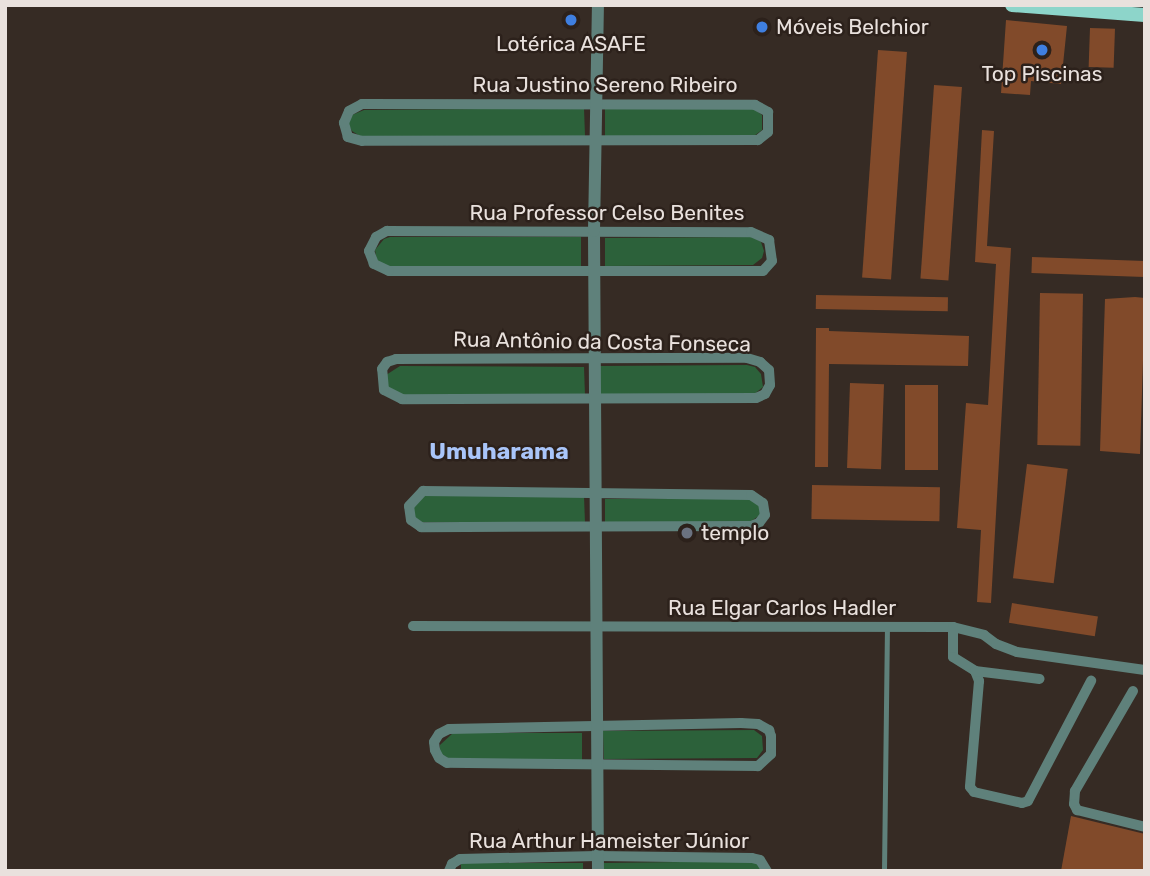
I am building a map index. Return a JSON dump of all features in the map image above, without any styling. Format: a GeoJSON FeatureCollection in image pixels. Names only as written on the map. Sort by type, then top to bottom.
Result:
{"type":"FeatureCollection","features":[{"type":"Feature","properties":{"kind":"main road"},"geometry":{"type":"LineString","coordinates":[[1012,5],[1145,15]]}},
{"type":"Feature","properties":{"kind":"street"},"geometry":{"type":"LineString","coordinates":[[598,5],[594,231],[598,871]]}},
{"type":"Feature","properties":{"kind":"street","name":"Rua Justino Sereno Ribeiro"},"geometry":{"type":"LineString","coordinates":[[362,104],[755,105],[768,112],[768,132],[758,140],[595,141],[362,141],[348,137],[344,123],[349,111],[362,104]]}},
{"type":"Feature","properties":{"kind":"street","name":"Rua Professor Celso Benites"},"geometry":{"type":"LineString","coordinates":[[387,230],[751,232],[769,240],[772,261],[763,271],[594,273],[389,271],[374,264],[369,251],[376,237],[387,230]]}},
{"type":"Feature","properties":{"kind":"street","name":"Rua Antônio da Costa Fonseca"},"geometry":{"type":"LineString","coordinates":[[747,358],[760,362],[769,370],[770,385],[765,394],[756,398],[595,398],[402,399],[384,390],[382,369],[387,362],[396,359],[595,361],[747,358]]}},
{"type":"Feature","properties":{"kind":"street"},"geometry":{"type":"LineString","coordinates":[[423,491],[751,495],[763,503],[765,515],[759,523],[751,526],[596,528],[421,527],[411,520],[409,506],[423,491]]}},
{"type":"Feature","properties":{"kind":"street","name":"Rua Elgar Carlos Hadler"},"geometry":{"type":"LineString","coordinates":[[413,626],[953,627],[984,635],[996,644],[1017,652],[1145,670]]}},
{"type":"Feature","properties":{"kind":"street"},"geometry":{"type":"LineString","coordinates":[[953,627],[953,657],[975,671],[1040,679]]}},
{"type":"Feature","properties":{"kind":"street"},"geometry":{"type":"LineString","coordinates":[[975,671],[979,681],[970,787],[974,792],[1022,803],[1034,796],[1091,681]]}},
{"type":"Feature","properties":{"kind":"street"},"geometry":{"type":"LineString","coordinates":[[1133,691],[1075,791],[1074,804],[1077,810],[1145,827]]}},
{"type":"Feature","properties":{"kind":"street"},"geometry":{"type":"LineString","coordinates":[[758,724],[769,730],[771,736],[771,754],[758,766],[597,764],[447,762],[439,758],[434,742],[439,734],[449,729],[597,726],[758,724]]}},
{"type":"Feature","properties":{"kind":"street","name":"Rua Arthur Hameister Júnior"},"geometry":{"type":"LineString","coordinates":[[449,871],[452,864],[460,859],[597,856],[752,858],[760,860],[767,871]]}},
{"type":"Feature","properties":{"kind":"lane"},"geometry":{"type":"LineString","coordinates":[[884,871],[887,627]]}},
{"type":"Feature","properties":{"kind":"green space"},"geometry":{"type":"Polygon","coordinates":[[[584,108],[585,136],[363,138],[352,131],[347,123],[352,115],[364,110],[584,108]]]}},
{"type":"Feature","properties":{"kind":"green space"},"geometry":{"type":"Polygon","coordinates":[[[605,109],[754,109],[762,115],[762,130],[754,136],[605,136],[605,109]]]}},
{"type":"Feature","properties":{"kind":"green space"},"geometry":{"type":"Polygon","coordinates":[[[581,237],[581,267],[389,267],[377,261],[375,250],[384,239],[581,237]]]}},
{"type":"Feature","properties":{"kind":"green space"},"geometry":{"type":"Polygon","coordinates":[[[752,237],[761,242],[764,251],[762,258],[753,265],[605,266],[605,238],[752,237]]]}},
{"type":"Feature","properties":{"kind":"green space"},"geometry":{"type":"Polygon","coordinates":[[[400,366],[584,367],[585,396],[402,395],[388,387],[386,375],[400,366]]]}},
{"type":"Feature","properties":{"kind":"green space"},"geometry":{"type":"Polygon","coordinates":[[[600,366],[755,367],[761,374],[763,387],[753,395],[600,396],[600,366]]]}},
{"type":"Feature","properties":{"kind":"green space"},"geometry":{"type":"Polygon","coordinates":[[[427,495],[584,496],[585,523],[422,522],[414,517],[413,506],[418,498],[427,495]]]}},
{"type":"Feature","properties":{"kind":"green space"},"geometry":{"type":"Polygon","coordinates":[[[750,498],[760,505],[762,514],[748,523],[605,524],[605,499],[750,498]]]}},
{"type":"Feature","properties":{"kind":"green space"},"geometry":{"type":"Polygon","coordinates":[[[754,730],[762,736],[763,750],[757,758],[604,759],[603,731],[754,730]]]}},
{"type":"Feature","properties":{"kind":"green space"},"geometry":{"type":"Polygon","coordinates":[[[453,733],[582,733],[582,760],[451,760],[440,753],[440,745],[453,733]]]}},
{"type":"Feature","properties":{"kind":"green space"},"geometry":{"type":"Polygon","coordinates":[[[755,861],[763,871],[604,871],[604,863],[755,861]]]}},
{"type":"Feature","properties":{"kind":"green space"},"geometry":{"type":"Polygon","coordinates":[[[461,863],[583,863],[583,871],[461,871],[461,863]]]}},
{"type":"Feature","properties":{"kind":"building"},"geometry":{"type":"Polygon","coordinates":[[[1006,20],[1067,26],[1061,84],[1031,81],[1030,95],[1001,93],[1006,20]]]}},
{"type":"Feature","properties":{"kind":"building"},"geometry":{"type":"Polygon","coordinates":[[[1090,28],[1115,29],[1114,68],[1089,67],[1090,28]]]}},
{"type":"Feature","properties":{"kind":"building"},"geometry":{"type":"Polygon","coordinates":[[[878,50],[907,52],[891,279],[862,277],[878,50]]]}},
{"type":"Feature","properties":{"kind":"building"},"geometry":{"type":"Polygon","coordinates":[[[934,85],[962,87],[948,280],[920,279],[934,85]]]}},
{"type":"Feature","properties":{"kind":"building"},"geometry":{"type":"Polygon","coordinates":[[[982,130],[994,131],[987,246],[1011,248],[991,603],[977,602],[981,530],[957,528],[966,403],[988,405],[996,264],[975,262],[982,130]]]}},
{"type":"Feature","properties":{"kind":"building"},"geometry":{"type":"Polygon","coordinates":[[[1032,257],[1145,261],[1144,277],[1031,273],[1032,257]]]}},
{"type":"Feature","properties":{"kind":"building"},"geometry":{"type":"Polygon","coordinates":[[[1040,293],[1083,294],[1080,446],[1037,445],[1040,293]]]}},
{"type":"Feature","properties":{"kind":"building"},"geometry":{"type":"Polygon","coordinates":[[[816,295],[948,297],[948,311],[816,309],[816,295]]]}},
{"type":"Feature","properties":{"kind":"building"},"geometry":{"type":"Polygon","coordinates":[[[1145,298],[1140,454],[1100,451],[1105,299],[1145,298]]]}},
{"type":"Feature","properties":{"kind":"building"},"geometry":{"type":"Polygon","coordinates":[[[816,328],[829,328],[829,331],[969,336],[968,366],[829,364],[828,467],[815,467],[816,328]]]}},
{"type":"Feature","properties":{"kind":"building"},"geometry":{"type":"Polygon","coordinates":[[[850,383],[884,384],[881,469],[847,468],[850,383]]]}},
{"type":"Feature","properties":{"kind":"building"},"geometry":{"type":"Polygon","coordinates":[[[905,385],[938,385],[938,470],[905,470],[905,385]]]}},
{"type":"Feature","properties":{"kind":"building"},"geometry":{"type":"Polygon","coordinates":[[[1027,464],[1068,469],[1054,583],[1013,578],[1027,464]]]}},
{"type":"Feature","properties":{"kind":"building"},"geometry":{"type":"Polygon","coordinates":[[[812,485],[940,487],[939,521],[811,519],[812,485]]]}},
{"type":"Feature","properties":{"kind":"building"},"geometry":{"type":"Polygon","coordinates":[[[1012,603],[1098,617],[1095,636],[1009,623],[1012,603]]]}},
{"type":"Feature","properties":{"kind":"building"},"geometry":{"type":"Polygon","coordinates":[[[1071,816],[1145,834],[1145,871],[1061,871],[1071,816]]]}},
{"type":"Feature","properties":{"kind":"place","name":"Lotérica ASAFE"},"geometry":{"type":"Point","coordinates":[571,20]}},
{"type":"Feature","properties":{"kind":"place","name":"Móveis Belchior"},"geometry":{"type":"Point","coordinates":[762,27]}},
{"type":"Feature","properties":{"kind":"place","name":"Top Piscinas"},"geometry":{"type":"Point","coordinates":[1042,50]}},
{"type":"Feature","properties":{"kind":"place","name":"templo"},"geometry":{"type":"Point","coordinates":[687,533]}},
{"type":"Feature","properties":{"kind":"district","name":"Umuharama"},"geometry":{"type":"Point","coordinates":[499,451]}}]}
